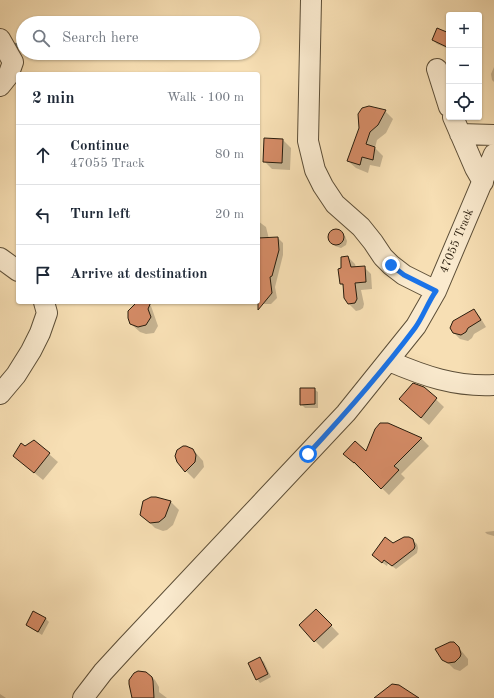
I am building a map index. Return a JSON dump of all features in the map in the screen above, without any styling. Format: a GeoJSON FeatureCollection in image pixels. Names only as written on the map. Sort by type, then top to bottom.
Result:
{"type":"FeatureCollection","features":[{"type":"Feature","properties":{"kind":"street"},"geometry":{"type":"LineString","coordinates":[[311,0],[308,141],[315,170],[323,186],[335,204],[361,227],[383,257],[404,275],[436,291]]}},
{"type":"Feature","properties":{"kind":"street"},"geometry":{"type":"LineString","coordinates":[[0,39],[13,62],[8,76],[0,86]]}},
{"type":"Feature","properties":{"kind":"street"},"geometry":{"type":"LineString","coordinates":[[437,68],[446,97]]}},
{"type":"Feature","properties":{"kind":"street"},"geometry":{"type":"LineString","coordinates":[[457,125],[494,135]]}},
{"type":"Feature","properties":{"kind":"street"},"geometry":{"type":"LineString","coordinates":[[457,125],[475,168],[483,182]]}},
{"type":"Feature","properties":{"kind":"street","name":"47055 Track"},"geometry":{"type":"LineString","coordinates":[[83,698],[103,672],[346,413],[389,362],[416,326],[436,291],[494,154]]}},
{"type":"Feature","properties":{"kind":"street"},"geometry":{"type":"LineString","coordinates":[[0,258],[16,270]]}},
{"type":"Feature","properties":{"kind":"street"},"geometry":{"type":"LineString","coordinates":[[0,394],[16,375],[40,333],[47,314],[44,304]]}},
{"type":"Feature","properties":{"kind":"street"},"geometry":{"type":"LineString","coordinates":[[389,362],[421,375],[454,383],[476,386],[494,385]]}},
{"type":"Feature","properties":{"kind":"building"},"geometry":{"type":"Polygon","coordinates":[[[437,28],[446,32],[446,47],[432,40],[437,28]]]}},
{"type":"Feature","properties":{"kind":"building"},"geometry":{"type":"Polygon","coordinates":[[[369,106],[386,110],[378,125],[370,132],[366,144],[375,147],[373,160],[362,157],[360,165],[347,161],[359,128],[358,114],[362,108],[369,106]]]}},
{"type":"Feature","properties":{"kind":"building"},"geometry":{"type":"Polygon","coordinates":[[[264,138],[283,139],[282,163],[263,162],[264,138]]]}},
{"type":"Feature","properties":{"kind":"building"},"geometry":{"type":"Polygon","coordinates":[[[336,229],[343,234],[344,237],[339,244],[336,245],[329,240],[328,237],[333,230],[336,229]]]}},
{"type":"Feature","properties":{"kind":"building"},"geometry":{"type":"Polygon","coordinates":[[[278,237],[279,250],[272,276],[270,277],[272,293],[258,310],[258,304],[260,304],[260,238],[278,237]]]}},
{"type":"Feature","properties":{"kind":"building"},"geometry":{"type":"Polygon","coordinates":[[[348,256],[351,267],[365,266],[366,282],[355,283],[357,299],[355,303],[348,304],[344,298],[343,284],[340,284],[338,269],[341,268],[341,257],[348,256]]]}},
{"type":"Feature","properties":{"kind":"building"},"geometry":{"type":"Polygon","coordinates":[[[135,304],[150,304],[148,309],[151,317],[146,325],[138,327],[130,324],[128,311],[135,304]]]}},
{"type":"Feature","properties":{"kind":"building"},"geometry":{"type":"Polygon","coordinates":[[[474,309],[481,320],[468,328],[466,332],[461,335],[453,333],[450,328],[453,321],[474,309]]]}},
{"type":"Feature","properties":{"kind":"building"},"geometry":{"type":"Polygon","coordinates":[[[413,383],[424,387],[437,398],[421,418],[399,399],[413,383]]]}},
{"type":"Feature","properties":{"kind":"building"},"geometry":{"type":"Polygon","coordinates":[[[300,388],[315,388],[315,404],[300,405],[300,388]]]}},
{"type":"Feature","properties":{"kind":"building"},"geometry":{"type":"Polygon","coordinates":[[[380,423],[388,423],[422,438],[394,466],[399,470],[381,489],[354,462],[343,454],[355,441],[366,451],[375,429],[380,423]]]}},
{"type":"Feature","properties":{"kind":"building"},"geometry":{"type":"Polygon","coordinates":[[[34,440],[50,453],[34,473],[13,456],[21,443],[25,446],[34,440]]]}},
{"type":"Feature","properties":{"kind":"building"},"geometry":{"type":"Polygon","coordinates":[[[183,446],[193,449],[196,455],[195,462],[185,472],[177,462],[175,456],[177,450],[183,446]]]}},
{"type":"Feature","properties":{"kind":"building"},"geometry":{"type":"Polygon","coordinates":[[[151,497],[171,501],[165,517],[159,522],[150,523],[140,515],[143,501],[151,497]]]}},
{"type":"Feature","properties":{"kind":"building"},"geometry":{"type":"Polygon","coordinates":[[[385,537],[393,543],[404,537],[409,537],[413,539],[415,546],[414,549],[392,566],[384,560],[382,563],[372,555],[385,537]]]}},
{"type":"Feature","properties":{"kind":"building"},"geometry":{"type":"Polygon","coordinates":[[[316,609],[332,625],[314,642],[299,625],[316,609]]]}},
{"type":"Feature","properties":{"kind":"building"},"geometry":{"type":"Polygon","coordinates":[[[33,611],[46,618],[38,632],[26,625],[33,611]]]}},
{"type":"Feature","properties":{"kind":"building"},"geometry":{"type":"Polygon","coordinates":[[[450,642],[454,642],[459,647],[461,654],[455,662],[448,663],[442,660],[435,649],[450,642]]]}},
{"type":"Feature","properties":{"kind":"building"},"geometry":{"type":"Polygon","coordinates":[[[260,657],[268,674],[256,680],[248,663],[260,657]]]}},
{"type":"Feature","properties":{"kind":"building"},"geometry":{"type":"Polygon","coordinates":[[[138,671],[146,672],[152,677],[154,698],[132,698],[129,680],[134,673],[138,671]]]}},
{"type":"Feature","properties":{"kind":"building"},"geometry":{"type":"Polygon","coordinates":[[[392,684],[399,685],[419,698],[374,698],[392,684]]]}},
{"type":"Feature","properties":{"kind":"waterway"},"geometry":{"type":"LineString","coordinates":[[10,45],[16,45]]}},
{"type":"Feature","properties":{"kind":"route"},"geometry":{"type":"LineString","coordinates":[[308,454],[346,413],[389,362],[416,326],[436,292],[404,275],[391,265]]}}]}
